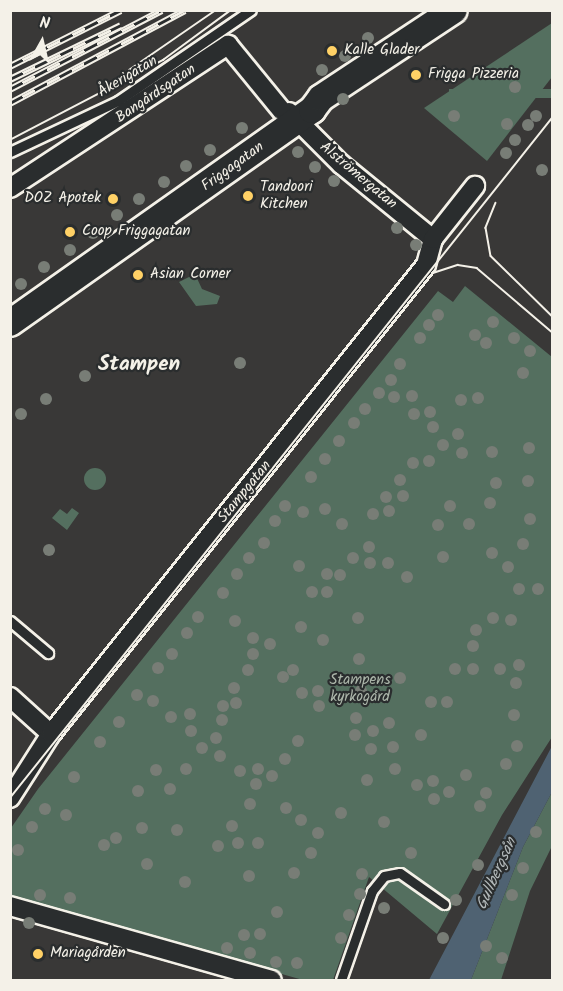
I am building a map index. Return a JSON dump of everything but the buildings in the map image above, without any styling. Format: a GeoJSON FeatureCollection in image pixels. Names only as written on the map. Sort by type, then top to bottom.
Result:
{"type":"FeatureCollection","features":[{"type":"Feature","properties":{"kind":"main road","name":"Friggagatan"},"geometry":{"type":"LineString","coordinates":[[10,323],[288,113],[430,10]]}},
{"type":"Feature","properties":{"kind":"main road","name":"Friggagatan"},"geometry":{"type":"LineString","coordinates":[[10,304],[288,113],[454,10]]}},
{"type":"Feature","properties":{"kind":"street","name":"Bangårdsgatan"},"geometry":{"type":"LineString","coordinates":[[10,188],[228,45],[288,113]]}},
{"type":"Feature","properties":{"kind":"street","name":"Alströmergatan"},"geometry":{"type":"LineString","coordinates":[[288,113],[433,239]]}},
{"type":"Feature","properties":{"kind":"street","name":"Stampgatan"},"geometry":{"type":"LineString","coordinates":[[10,798],[51,734],[416,278],[433,239],[475,186]]}},
{"type":"Feature","properties":{"kind":"street"},"geometry":{"type":"LineString","coordinates":[[10,697],[51,734]]}},
{"type":"Feature","properties":{"kind":"street"},"geometry":{"type":"LineString","coordinates":[[10,906],[272,981]]}},
{"type":"Feature","properties":{"kind":"lane","name":"Åkerigatan"},"geometry":{"type":"LineString","coordinates":[[10,152],[118,101],[251,10]]}},
{"type":"Feature","properties":{"kind":"lane"},"geometry":{"type":"LineString","coordinates":[[10,621],[48,653]]}},
{"type":"Feature","properties":{"kind":"lane"},"geometry":{"type":"LineString","coordinates":[[341,981],[372,891],[384,876],[400,873],[444,904]]}},
{"type":"Feature","properties":{"kind":"green space"},"geometry":{"type":"Polygon","coordinates":[[[552,23],[552,77],[487,161],[424,108],[552,23]]]}},
{"type":"Feature","properties":{"kind":"green space"},"geometry":{"type":"Polygon","coordinates":[[[449,89],[552,89],[552,98],[449,98],[449,89]]]}},
{"type":"Feature","properties":{"kind":"green space"},"geometry":{"type":"Polygon","coordinates":[[[195,274],[202,289],[220,296],[217,304],[196,306],[179,282],[195,274]]]}},
{"type":"Feature","properties":{"kind":"green space","name":"Stampens kyrkogård"},"geometry":{"type":"Polygon","coordinates":[[[465,286],[552,357],[552,737],[502,815],[437,934],[369,877],[333,980],[303,980],[11,898],[11,828],[38,789],[438,291],[453,302],[465,286]]]}},
{"type":"Feature","properties":{"kind":"green space"},"geometry":{"type":"Polygon","coordinates":[[[95,468],[103,471],[106,479],[103,487],[95,490],[87,487],[84,479],[87,471],[95,468]]]}},
{"type":"Feature","properties":{"kind":"green space"},"geometry":{"type":"Polygon","coordinates":[[[72,508],[79,513],[67,530],[52,518],[60,509],[67,514],[72,508]]]}},
{"type":"Feature","properties":{"kind":"green space"},"geometry":{"type":"Polygon","coordinates":[[[552,792],[552,846],[530,891],[501,980],[471,980],[523,847],[552,792]]]}},
{"type":"Feature","properties":{"kind":"water","name":"Gullbergsån"},"geometry":{"type":"Polygon","coordinates":[[[552,746],[552,792],[523,847],[471,980],[429,980],[552,746]]]}},
{"type":"Feature","properties":{"kind":"tram line"},"geometry":{"type":"LineString","coordinates":[[129,70],[216,10]]}},
{"type":"Feature","properties":{"kind":"tram line"},"geometry":{"type":"LineString","coordinates":[[10,140],[163,60],[231,10]]}},
{"type":"Feature","properties":{"kind":"tram line"},"geometry":{"type":"LineString","coordinates":[[10,798],[552,118]]}},
{"type":"Feature","properties":{"kind":"tram line"},"geometry":{"type":"LineString","coordinates":[[496,203],[486,228],[491,256],[552,316]]}},
{"type":"Feature","properties":{"kind":"tram line"},"geometry":{"type":"LineString","coordinates":[[433,273],[458,265],[477,268],[552,332]]}},
{"type":"Feature","properties":{"kind":"railway"},"geometry":{"type":"LineString","coordinates":[[10,66],[121,10]]}},
{"type":"Feature","properties":{"kind":"railway"},"geometry":{"type":"LineString","coordinates":[[10,89],[162,10]]}},
{"type":"Feature","properties":{"kind":"railway"},"geometry":{"type":"LineString","coordinates":[[10,103],[185,10]]}},
{"type":"Feature","properties":{"kind":"railway"},"geometry":{"type":"LineString","coordinates":[[10,79],[121,25]]}},
{"type":"Feature","properties":{"kind":"place","name":"Kalle Glader"},"geometry":{"type":"Point","coordinates":[332,51]}},
{"type":"Feature","properties":{"kind":"place","name":"Frigga Pizzeria"},"geometry":{"type":"Point","coordinates":[416,75]}},
{"type":"Feature","properties":{"kind":"place","name":"Tandoori Kitchen"},"geometry":{"type":"Point","coordinates":[248,196]}},
{"type":"Feature","properties":{"kind":"place","name":"DOZ Apotek"},"geometry":{"type":"Point","coordinates":[113,199]}},
{"type":"Feature","properties":{"kind":"place","name":"Coop Friggagatan"},"geometry":{"type":"Point","coordinates":[70,232]}},
{"type":"Feature","properties":{"kind":"place","name":"Asian Corner"},"geometry":{"type":"Point","coordinates":[138,275]}},
{"type":"Feature","properties":{"kind":"place","name":"Mariagården"},"geometry":{"type":"Point","coordinates":[38,954]}},
{"type":"Feature","properties":{"kind":"district","name":"Stampen"},"geometry":{"type":"Point","coordinates":[139,365]}}]}
